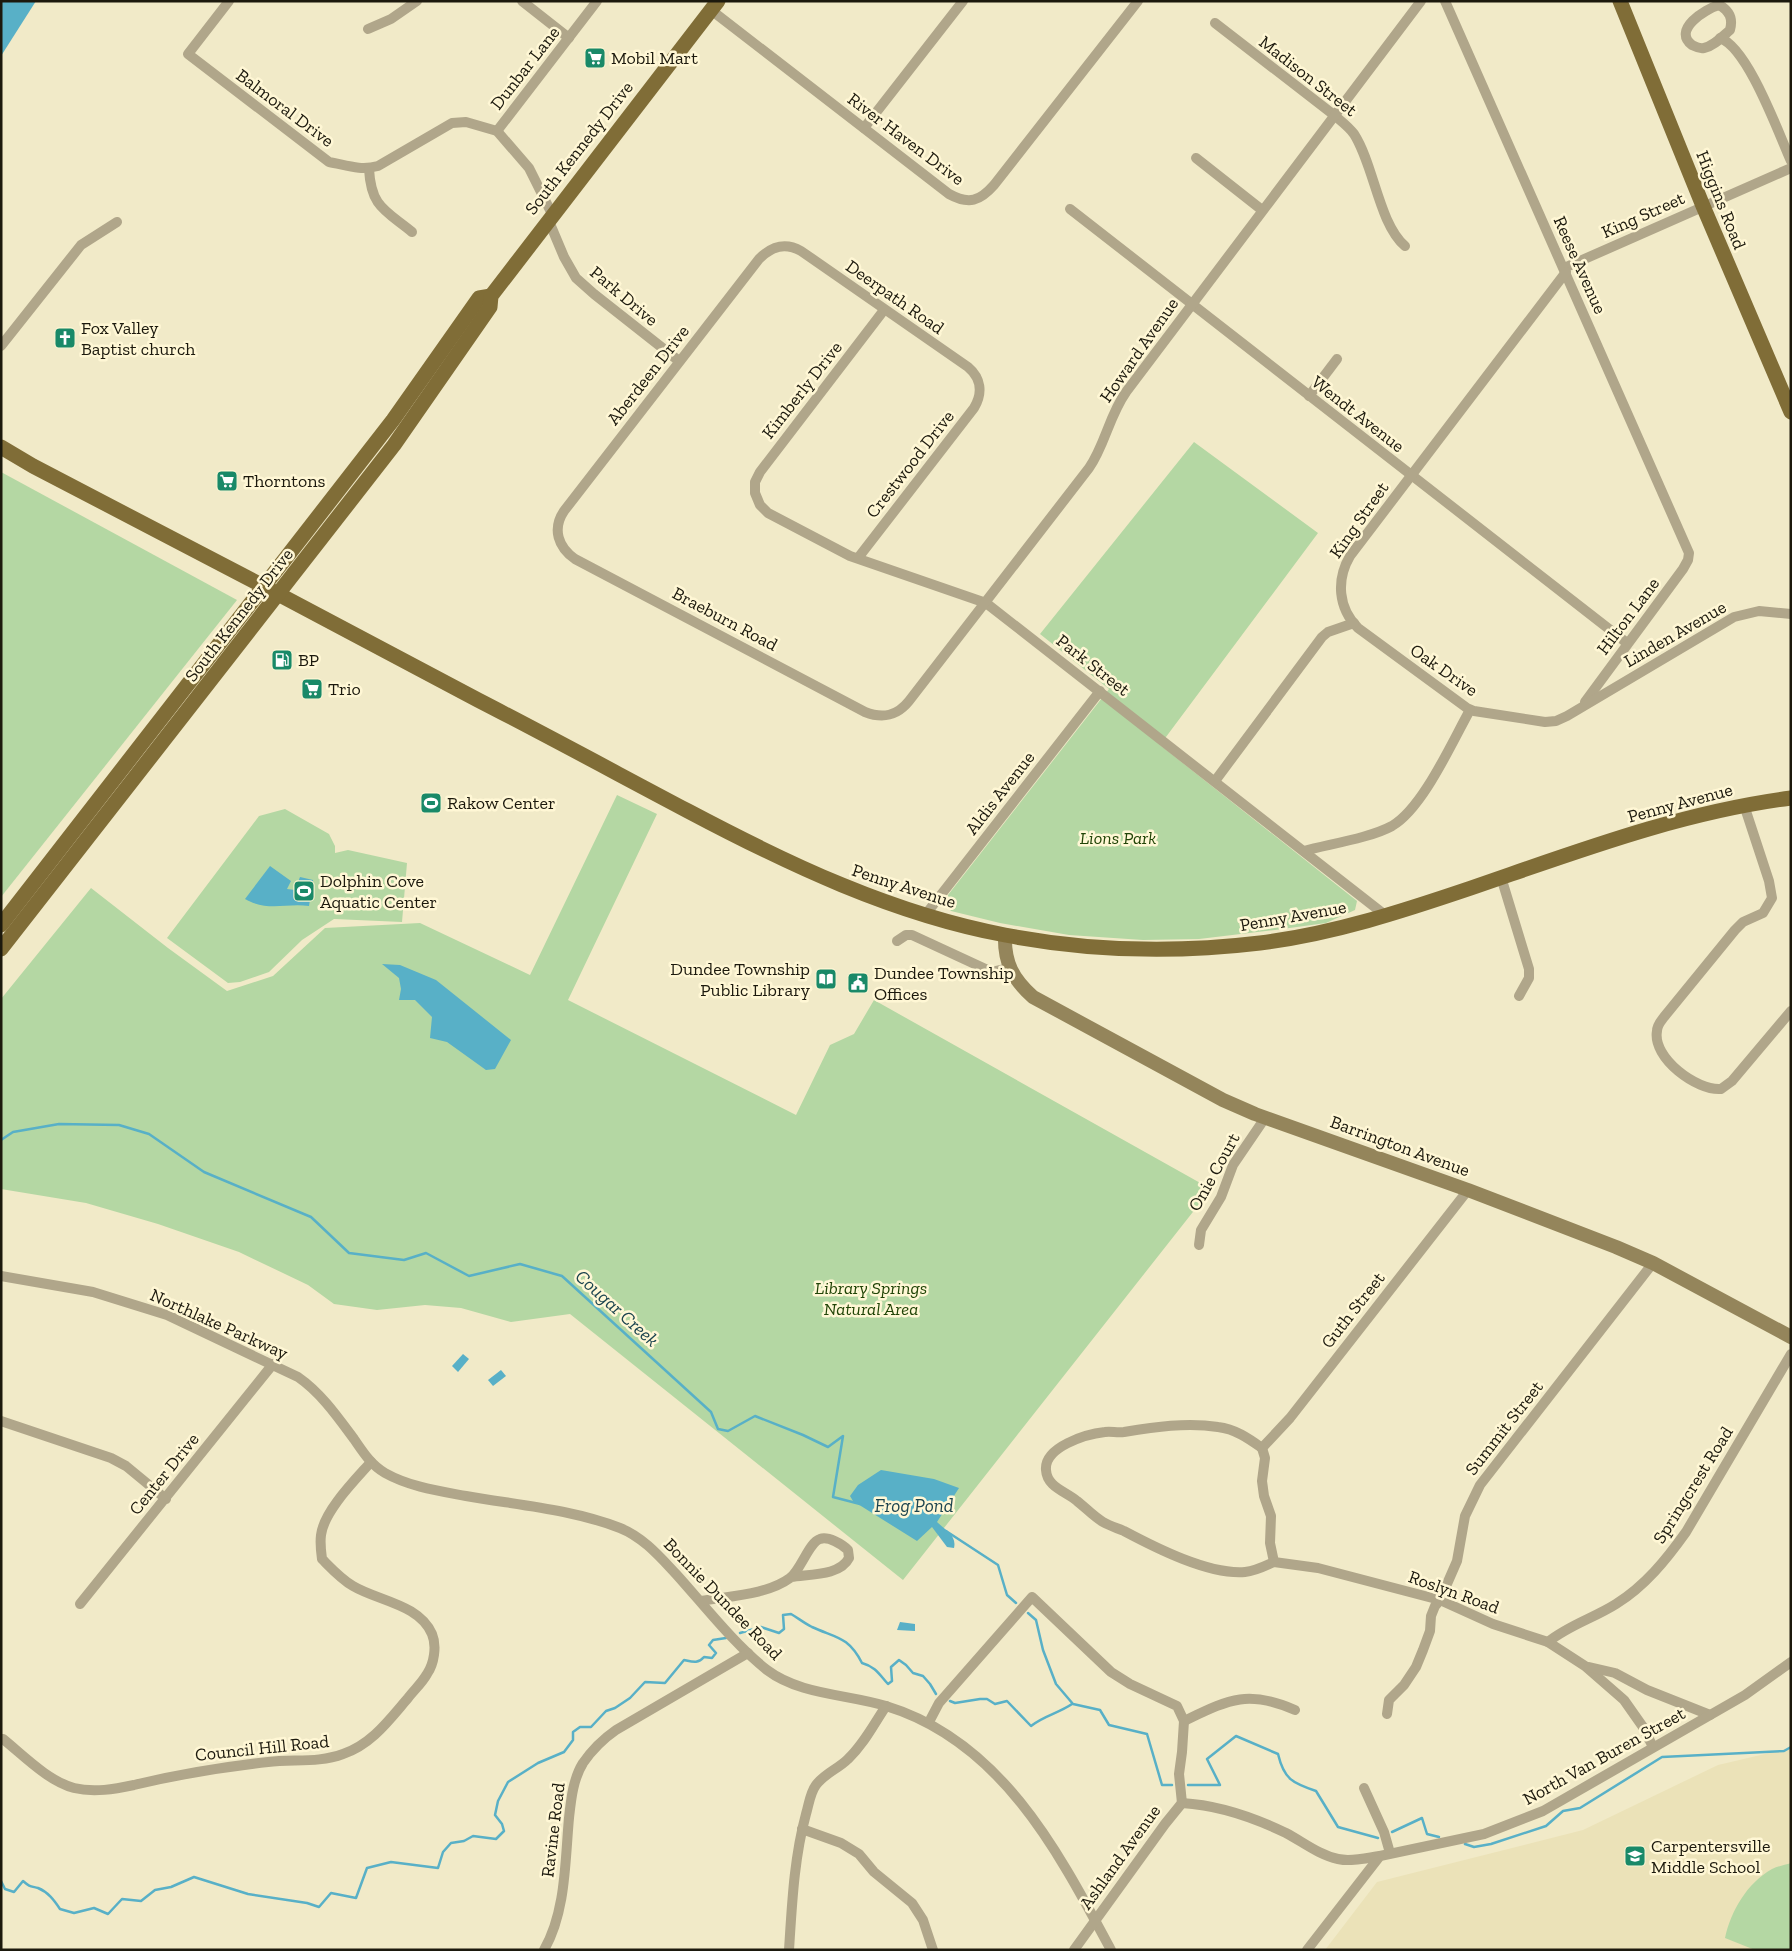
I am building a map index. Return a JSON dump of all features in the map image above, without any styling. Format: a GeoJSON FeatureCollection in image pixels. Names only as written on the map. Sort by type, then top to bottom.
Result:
{"type":"FeatureCollection","features":[{"type":"Feature","properties":{"kind":"main road","name":"Higgins Road"},"geometry":{"type":"LineString","coordinates":[[1620,1],[1703,206],[1791,412]]}},
{"type":"Feature","properties":{"kind":"main road","name":"South Kennedy Drive"},"geometry":{"type":"LineString","coordinates":[[1,949],[366,483],[490,307],[491,296],[550,216],[714,5]]}},
{"type":"Feature","properties":{"kind":"main road","name":"South Kennedy Drive"},"geometry":{"type":"LineString","coordinates":[[1,925],[393,420],[479,298],[491,296]]}},
{"type":"Feature","properties":{"kind":"main road","name":"Penny Avenue"},"geometry":{"type":"LineString","coordinates":[[1,447],[32,466],[584,757],[796,866],[854,890],[926,914],[1005,935],[1057,943],[1196,949],[1290,938],[1343,927],[1385,915],[1661,825],[1744,805],[1791,798]]}},
{"type":"Feature","properties":{"kind":"street","name":"Balmoral Drive"},"geometry":{"type":"LineString","coordinates":[[229,1],[188,54],[328,162],[369,169]]}},
{"type":"Feature","properties":{"kind":"street"},"geometry":{"type":"LineString","coordinates":[[368,29],[391,19],[417,1]]}},
{"type":"Feature","properties":{"kind":"street"},"geometry":{"type":"LineString","coordinates":[[522,1],[569,38]]}},
{"type":"Feature","properties":{"kind":"street","name":"Dunbar Lane"},"geometry":{"type":"LineString","coordinates":[[497,131],[597,1]]}},
{"type":"Feature","properties":{"kind":"street"},"geometry":{"type":"LineString","coordinates":[[864,128],[963,1]]}},
{"type":"Feature","properties":{"kind":"street","name":"River Haven Drive"},"geometry":{"type":"LineString","coordinates":[[714,5],[864,128],[949,194],[965,200],[980,198],[994,185],[1138,1]]}},
{"type":"Feature","properties":{"kind":"street","name":"Howard Avenue"},"geometry":{"type":"LineString","coordinates":[[887,716],[906,705],[1089,468],[1098,454],[1118,403],[1421,1]]}},
{"type":"Feature","properties":{"kind":"street","name":"Reese Avenue"},"geometry":{"type":"LineString","coordinates":[[1445,1],[1685,542]]}},
{"type":"Feature","properties":{"kind":"street"},"geometry":{"type":"LineString","coordinates":[[1719,5],[1732,18],[1730,30],[1720,38],[1712,45],[1699,48],[1691,44],[1685,30],[1689,24],[1706,10],[1719,5]]}},
{"type":"Feature","properties":{"kind":"street","name":"Madison Street"},"geometry":{"type":"LineString","coordinates":[[1215,23],[1349,128],[1365,156],[1392,232],[1405,246]]}},
{"type":"Feature","properties":{"kind":"street"},"geometry":{"type":"LineString","coordinates":[[1720,38],[1727,41],[1742,57],[1791,161]]}},
{"type":"Feature","properties":{"kind":"street"},"geometry":{"type":"LineString","coordinates":[[412,232],[377,204],[370,188],[369,169],[378,166],[452,123],[466,122],[497,131],[528,168],[550,216]]}},
{"type":"Feature","properties":{"kind":"street"},"geometry":{"type":"LineString","coordinates":[[1196,158],[1262,210]]}},
{"type":"Feature","properties":{"kind":"street","name":"King Street"},"geometry":{"type":"LineString","coordinates":[[1354,623],[1347,612],[1340,593],[1343,571],[1352,554],[1565,270],[1703,206],[1791,168]]}},
{"type":"Feature","properties":{"kind":"street","name":"Wendt Avenue"},"geometry":{"type":"LineString","coordinates":[[1070,209],[1627,643]]}},
{"type":"Feature","properties":{"kind":"street","name":"Park Drive"},"geometry":{"type":"LineString","coordinates":[[550,216],[567,262],[576,278],[679,361]]}},
{"type":"Feature","properties":{"kind":"street"},"geometry":{"type":"LineString","coordinates":[[1,346],[81,244],[117,222]]}},
{"type":"Feature","properties":{"kind":"street","name":"Aberdeen Drive"},"geometry":{"type":"LineString","coordinates":[[558,537],[557,525],[564,511],[679,361],[764,254],[772,248],[782,246]]}},
{"type":"Feature","properties":{"kind":"street","name":"Deerpath Road"},"geometry":{"type":"LineString","coordinates":[[782,246],[793,247],[801,251],[968,367],[977,378],[979,386]]}},
{"type":"Feature","properties":{"kind":"street","name":"Kimberly Drive"},"geometry":{"type":"LineString","coordinates":[[755,493],[755,482],[760,472],[884,310]]}},
{"type":"Feature","properties":{"kind":"street"},"geometry":{"type":"LineString","coordinates":[[1309,396],[1337,359]]}},
{"type":"Feature","properties":{"kind":"street","name":"Crestwood Drive"},"geometry":{"type":"LineString","coordinates":[[858,558],[974,408],[980,395],[979,386]]}},
{"type":"Feature","properties":{"kind":"street","name":"Park Street"},"geometry":{"type":"LineString","coordinates":[[755,493],[761,507],[771,514],[842,552],[986,603],[1385,915]]}},
{"type":"Feature","properties":{"kind":"street","name":"Braeburn Road"},"geometry":{"type":"LineString","coordinates":[[558,537],[563,548],[575,559],[865,712],[877,716],[887,716]]}},
{"type":"Feature","properties":{"kind":"street","name":"Hilton Lane"},"geometry":{"type":"LineString","coordinates":[[1581,707],[1687,564],[1689,554],[1685,542]]}},
{"type":"Feature","properties":{"kind":"street","name":"Linden Avenue"},"geometry":{"type":"LineString","coordinates":[[1581,707],[1734,617],[1760,611],[1791,614]]}},
{"type":"Feature","properties":{"kind":"street"},"geometry":{"type":"LineString","coordinates":[[1215,781],[1320,638],[1328,632],[1354,623]]}},
{"type":"Feature","properties":{"kind":"street","name":"Oak Drive"},"geometry":{"type":"LineString","coordinates":[[1354,623],[1458,703],[1470,710],[1545,722],[1560,720],[1581,707]]}},
{"type":"Feature","properties":{"kind":"street","name":"Aldis Avenue"},"geometry":{"type":"LineString","coordinates":[[926,914],[1100,691]]}},
{"type":"Feature","properties":{"kind":"street"},"geometry":{"type":"LineString","coordinates":[[1304,851],[1388,828],[1400,820],[1423,794],[1470,710]]}},
{"type":"Feature","properties":{"kind":"street"},"geometry":{"type":"LineString","coordinates":[[1744,805],[1769,881],[1771,901],[1763,913],[1744,922],[1735,930],[1657,1028],[1657,1041],[1660,1049],[1679,1072],[1708,1087],[1721,1089],[1732,1081],[1791,1011]]}},
{"type":"Feature","properties":{"kind":"street"},"geometry":{"type":"LineString","coordinates":[[1502,877],[1529,969],[1529,978],[1519,996]]}},
{"type":"Feature","properties":{"kind":"street"},"geometry":{"type":"LineString","coordinates":[[897,941],[906,935],[912,935],[995,973],[1010,968]]}},
{"type":"Feature","properties":{"kind":"street","name":"Barrington Avenue"},"geometry":{"type":"LineString","coordinates":[[1005,935],[1005,954],[1010,968],[1020,984],[1042,1003],[1223,1100],[1265,1118],[1468,1190],[1616,1247],[1653,1263],[1791,1338]]}},
{"type":"Feature","properties":{"kind":"street","name":"Onie Court"},"geometry":{"type":"LineString","coordinates":[[1199,1245],[1202,1227],[1221,1197],[1232,1165],[1265,1118]]}},
{"type":"Feature","properties":{"kind":"street","name":"Guth Street"},"geometry":{"type":"LineString","coordinates":[[1262,1448],[1290,1418],[1468,1190]]}},
{"type":"Feature","properties":{"kind":"street","name":"Summit Street"},"geometry":{"type":"LineString","coordinates":[[1387,1714],[1389,1700],[1404,1685],[1416,1667],[1430,1631],[1431,1616],[1457,1561],[1465,1516],[1480,1485],[1653,1263]]}},
{"type":"Feature","properties":{"kind":"street","name":"Northlake Parkway"},"geometry":{"type":"LineString","coordinates":[[1,1276],[93,1292],[167,1315],[298,1377],[313,1387],[326,1402]]}},
{"type":"Feature","properties":{"kind":"street","name":"Springcrest Road"},"geometry":{"type":"LineString","coordinates":[[1548,1642],[1561,1631],[1616,1604],[1654,1574],[1686,1532],[1791,1354]]}},
{"type":"Feature","properties":{"kind":"street","name":"Center Drive"},"geometry":{"type":"LineString","coordinates":[[80,1604],[274,1364]]}},
{"type":"Feature","properties":{"kind":"street","name":"Bonnie Dundee Road"},"geometry":{"type":"LineString","coordinates":[[326,1402],[371,1462],[388,1474],[417,1486],[578,1515],[624,1530],[654,1551],[748,1653],[769,1672],[798,1686],[886,1706],[929,1722],[950,1735],[1017,1797],[1045,1834],[1111,1950]]}},
{"type":"Feature","properties":{"kind":"street"},"geometry":{"type":"LineString","coordinates":[[1,1421],[112,1458],[126,1466],[166,1499]]}},
{"type":"Feature","properties":{"kind":"street","name":"Roslyn Road"},"geometry":{"type":"LineString","coordinates":[[1262,1448],[1235,1431],[1204,1425],[1189,1424],[1104,1432],[1062,1445],[1049,1457],[1046,1469],[1047,1479],[1103,1522],[1148,1545],[1179,1558],[1225,1570],[1245,1572],[1259,1569],[1274,1562],[1318,1568],[1440,1600],[1493,1624],[1548,1642],[1585,1666],[1624,1700],[1643,1727],[1653,1747]]}},
{"type":"Feature","properties":{"kind":"street"},"geometry":{"type":"LineString","coordinates":[[1262,1448],[1265,1458],[1262,1481],[1270,1516],[1270,1543],[1274,1562]]}},
{"type":"Feature","properties":{"kind":"street","name":"Council Hill Road"},"geometry":{"type":"LineString","coordinates":[[3,1739],[42,1772],[74,1788],[96,1791],[120,1788],[193,1771],[328,1759],[364,1745],[380,1731],[428,1674],[435,1647],[432,1634],[420,1619],[404,1608],[352,1586],[322,1559],[321,1535],[334,1506],[371,1462]]}},
{"type":"Feature","properties":{"kind":"street"},"geometry":{"type":"LineString","coordinates":[[701,1601],[774,1588],[791,1578],[800,1568],[819,1538],[826,1538],[848,1550],[849,1558],[842,1566],[827,1572],[791,1578]]}},
{"type":"Feature","properties":{"kind":"street"},"geometry":{"type":"LineString","coordinates":[[929,1722],[939,1703],[1032,1597],[1111,1672],[1130,1684],[1177,1706],[1184,1721],[1218,1705],[1244,1698],[1278,1702],[1295,1710]]}},
{"type":"Feature","properties":{"kind":"street","name":"Ravine Road"},"geometry":{"type":"LineString","coordinates":[[544,1950],[553,1932],[561,1897],[571,1802],[575,1781],[582,1764],[602,1740],[616,1730],[748,1653]]}},
{"type":"Feature","properties":{"kind":"street","name":"North Van Buren Street"},"geometry":{"type":"LineString","coordinates":[[1182,1803],[1214,1808],[1248,1818],[1285,1833],[1330,1857],[1349,1860],[1484,1834],[1535,1815],[1560,1803],[1757,1687],[1791,1662]]}},
{"type":"Feature","properties":{"kind":"street","name":"Roslyn Road"},"geometry":{"type":"LineString","coordinates":[[1585,1666],[1615,1673],[1647,1690],[1710,1715]]}},
{"type":"Feature","properties":{"kind":"street"},"geometry":{"type":"LineString","coordinates":[[788,1950],[796,1867],[802,1829],[815,1786],[825,1775],[840,1766],[852,1755],[886,1706]]}},
{"type":"Feature","properties":{"kind":"street","name":"Ashland Avenue"},"geometry":{"type":"LineString","coordinates":[[1074,1950],[1094,1919],[1121,1886],[1164,1824],[1182,1803],[1179,1774],[1184,1721]]}},
{"type":"Feature","properties":{"kind":"street"},"geometry":{"type":"LineString","coordinates":[[1307,1950],[1385,1854],[1384,1832],[1364,1788]]}},
{"type":"Feature","properties":{"kind":"street"},"geometry":{"type":"LineString","coordinates":[[802,1829],[841,1843],[859,1854],[874,1872],[912,1902],[923,1920],[933,1950]]}},
{"type":"Feature","properties":{"kind":"shaded area","name":"Carpentersville Middle School"},"geometry":{"type":"Polygon","coordinates":[[[1791,1748],[1791,1950],[1325,1950],[1377,1882],[1583,1830],[1718,1765],[1791,1748]]]}},
{"type":"Feature","properties":{"kind":"green space","name":"Lions Park"},"geometry":{"type":"Polygon","coordinates":[[[1194,442],[1318,533],[1160,745],[1357,901],[1355,910],[1326,923],[1199,939],[1143,940],[1069,935],[1000,923],[951,911],[946,905],[948,895],[1109,689],[1040,634],[1194,442]]]}},
{"type":"Feature","properties":{"kind":"green space"},"geometry":{"type":"Polygon","coordinates":[[[1,472],[237,600],[1,897],[1,472]]]}},
{"type":"Feature","properties":{"kind":"green space","name":"Library Springs Natural Area"},"geometry":{"type":"Polygon","coordinates":[[[617,795],[657,814],[568,1000],[796,1115],[830,1045],[854,1034],[874,1000],[1211,1189],[903,1580],[570,1314],[511,1322],[461,1308],[425,1305],[377,1310],[334,1304],[308,1285],[239,1252],[158,1224],[86,1203],[1,1189],[1,999],[91,888],[227,991],[273,976],[325,928],[420,923],[530,975],[617,795]]]}},
{"type":"Feature","properties":{"kind":"green space","name":"Dolphin Cove Aquatic Center"},"geometry":{"type":"Polygon","coordinates":[[[285,809],[329,834],[335,846],[335,853],[348,850],[407,863],[402,922],[334,919],[302,940],[269,972],[240,982],[228,983],[167,938],[259,816],[285,809]]]}},
{"type":"Feature","properties":{"kind":"green space"},"geometry":{"type":"Polygon","coordinates":[[[1791,1863],[1791,1950],[1755,1950],[1725,1938],[1736,1908],[1755,1882],[1772,1869],[1791,1863]]]}},
{"type":"Feature","properties":{"kind":"water"},"geometry":{"type":"Polygon","coordinates":[[[1,1],[36,1],[1,56],[1,1]]]}},
{"type":"Feature","properties":{"kind":"water"},"geometry":{"type":"Polygon","coordinates":[[[270,866],[291,881],[287,889],[295,890],[300,877],[313,880],[309,906],[269,906],[253,903],[245,899],[270,866]]]}},
{"type":"Feature","properties":{"kind":"water"},"geometry":{"type":"Polygon","coordinates":[[[382,964],[400,965],[436,980],[511,1040],[495,1069],[486,1070],[447,1042],[430,1038],[432,1017],[415,1000],[399,1000],[401,989],[399,978],[382,964]]]}},
{"type":"Feature","properties":{"kind":"water"},"geometry":{"type":"Polygon","coordinates":[[[463,1354],[469,1359],[458,1372],[452,1366],[463,1354]]]}},
{"type":"Feature","properties":{"kind":"water"},"geometry":{"type":"Polygon","coordinates":[[[501,1370],[506,1376],[493,1386],[488,1380],[501,1370]]]}},
{"type":"Feature","properties":{"kind":"water","name":"Frog Pond"},"geometry":{"type":"Polygon","coordinates":[[[881,1470],[934,1479],[959,1488],[937,1522],[952,1536],[954,1548],[947,1547],[932,1527],[917,1541],[853,1501],[850,1496],[858,1485],[881,1470]]]}},
{"type":"Feature","properties":{"kind":"water"},"geometry":{"type":"Polygon","coordinates":[[[900,1622],[915,1624],[915,1631],[897,1630],[900,1622]]]}},
{"type":"Feature","properties":{"kind":"waterway","name":"Cougar Creek"},"geometry":{"type":"LineString","coordinates":[[1,1140],[13,1132],[59,1124],[119,1125],[149,1134],[204,1172],[311,1217],[349,1253],[404,1260],[426,1253],[469,1276],[520,1264],[562,1276],[711,1412],[718,1429],[728,1431],[755,1416],[828,1447],[843,1436],[833,1497],[860,1504]]}},
{"type":"Feature","properties":{"kind":"waterway","name":"Cougar Creek"},"geometry":{"type":"LineString","coordinates":[[946,1531],[998,1565],[1007,1595],[1016,1603]]}},
{"type":"Feature","properties":{"kind":"waterway"},"geometry":{"type":"LineString","coordinates":[[1028,1613],[1036,1620],[1043,1650],[1056,1684],[1073,1704],[1100,1710],[1109,1725],[1147,1734],[1162,1785],[1172,1785]]}},
{"type":"Feature","properties":{"kind":"waterway"},"geometry":{"type":"LineString","coordinates":[[740,1633],[761,1627],[779,1633],[784,1629],[783,1615],[791,1614],[812,1627],[841,1639],[852,1648],[862,1663],[874,1669],[888,1684],[892,1681],[891,1667],[899,1660],[913,1673],[923,1676],[936,1694]]}},
{"type":"Feature","properties":{"kind":"waterway"},"geometry":{"type":"LineString","coordinates":[[1,1881],[5,1889],[14,1892],[23,1881],[45,1892],[60,1909],[74,1913],[94,1908],[108,1914],[122,1899],[141,1901],[155,1890],[171,1887],[194,1877],[248,1894],[307,1903],[319,1907],[331,1893],[356,1898],[367,1868],[391,1862],[438,1868],[443,1852],[451,1843],[464,1841],[473,1836],[496,1839],[504,1831],[502,1824],[495,1815],[498,1801],[508,1782],[538,1763],[564,1752],[573,1740],[573,1732],[580,1727],[591,1727],[606,1711],[615,1708],[630,1698],[645,1682],[665,1683],[684,1660],[695,1662],[700,1661],[704,1657],[712,1658],[716,1653],[709,1645],[713,1640],[726,1638]]}},
{"type":"Feature","properties":{"kind":"waterway"},"geometry":{"type":"LineString","coordinates":[[950,1701],[955,1703],[987,1699],[995,1704],[1007,1701],[1031,1726],[1072,1704]]}},
{"type":"Feature","properties":{"kind":"waterway"},"geometry":{"type":"LineString","coordinates":[[1188,1785],[1220,1785],[1207,1759],[1236,1736],[1278,1754],[1286,1775],[1295,1782],[1316,1791],[1338,1827],[1378,1838]]}},
{"type":"Feature","properties":{"kind":"waterway"},"geometry":{"type":"LineString","coordinates":[[1465,1844],[1474,1847],[1491,1844],[1546,1826],[1563,1811],[1580,1808],[1662,1757],[1784,1751],[1791,1747]]}},
{"type":"Feature","properties":{"kind":"waterway"},"geometry":{"type":"LineString","coordinates":[[1392,1832],[1422,1818],[1427,1834],[1439,1837]]}},
{"type":"Feature","properties":{"kind":"place","name":"Mobil Mart"},"geometry":{"type":"Point","coordinates":[595,58]}},
{"type":"Feature","properties":{"kind":"place","name":"Fox Valley Baptist church"},"geometry":{"type":"Point","coordinates":[65,338]}},
{"type":"Feature","properties":{"kind":"place","name":"Thorntons"},"geometry":{"type":"Point","coordinates":[227,481]}},
{"type":"Feature","properties":{"kind":"place","name":"BP"},"geometry":{"type":"Point","coordinates":[282,660]}},
{"type":"Feature","properties":{"kind":"place","name":"Trio"},"geometry":{"type":"Point","coordinates":[312,689]}},
{"type":"Feature","properties":{"kind":"place","name":"Rakow Center"},"geometry":{"type":"Point","coordinates":[431,803]}},
{"type":"Feature","properties":{"kind":"place","name":"Dolphin Cove Aquatic Center"},"geometry":{"type":"Point","coordinates":[304,891]}},
{"type":"Feature","properties":{"kind":"place","name":"Dundee Township Public Library"},"geometry":{"type":"Point","coordinates":[826,979]}},
{"type":"Feature","properties":{"kind":"place","name":"Dundee Township Offices"},"geometry":{"type":"Point","coordinates":[858,983]}},
{"type":"Feature","properties":{"kind":"place","name":"Carpentersville Middle School"},"geometry":{"type":"Point","coordinates":[1635,1856]}}]}
